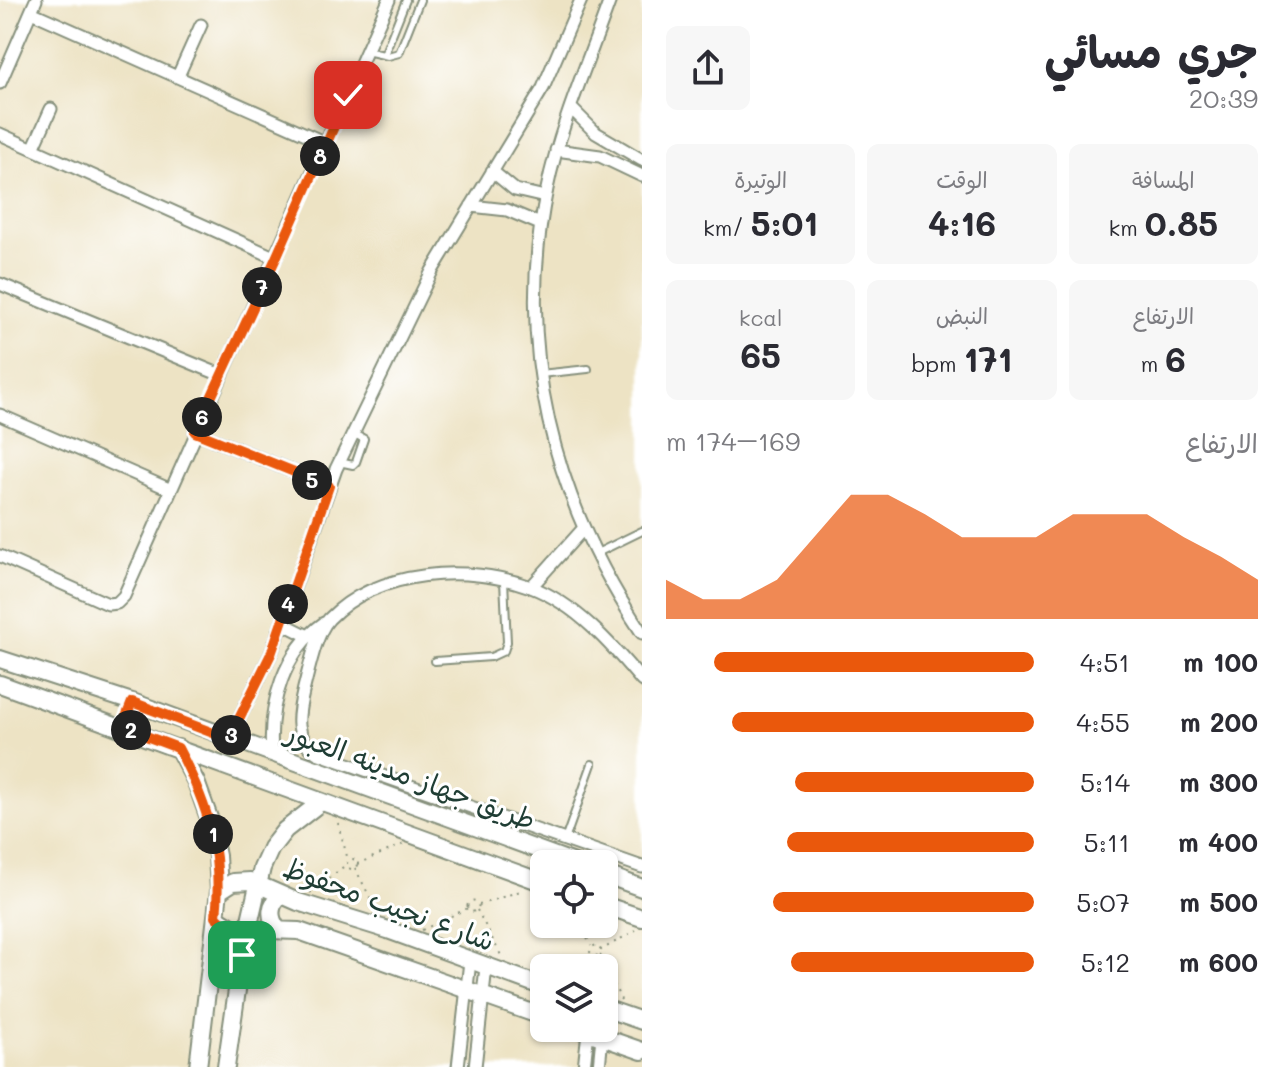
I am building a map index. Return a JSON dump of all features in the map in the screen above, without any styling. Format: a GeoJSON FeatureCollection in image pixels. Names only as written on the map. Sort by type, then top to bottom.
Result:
{"type":"FeatureCollection","features":[{"type":"Feature","properties":{"kind":"street"},"geometry":{"type":"LineString","coordinates":[[0,556],[108,604],[117,603],[124,596],[389,0]]}},
{"type":"Feature","properties":{"kind":"street"},"geometry":{"type":"LineString","coordinates":[[229,739],[257,684],[282,623],[339,462],[432,271],[543,88],[581,0]]}},
{"type":"Feature","properties":{"kind":"street"},"geometry":{"type":"LineString","coordinates":[[610,0],[556,150],[540,224],[535,299],[540,374],[555,448],[583,529],[642,633]]}},
{"type":"Feature","properties":{"kind":"street"},"geometry":{"type":"LineString","coordinates":[[0,83],[34,6],[326,143]]}},
{"type":"Feature","properties":{"kind":"street"},"geometry":{"type":"LineString","coordinates":[[178,76],[201,25]]}},
{"type":"Feature","properties":{"kind":"street"},"geometry":{"type":"LineString","coordinates":[[571,108],[596,133],[642,160]]}},
{"type":"Feature","properties":{"kind":"street"},"geometry":{"type":"LineString","coordinates":[[33,149],[51,109]]}},
{"type":"Feature","properties":{"kind":"street"},"geometry":{"type":"LineString","coordinates":[[0,134],[276,258]]}},
{"type":"Feature","properties":{"kind":"street"},"geometry":{"type":"LineString","coordinates":[[556,150],[600,156],[642,176]]}},
{"type":"Feature","properties":{"kind":"street"},"geometry":{"type":"LineString","coordinates":[[492,171],[515,190],[545,197]]}},
{"type":"Feature","properties":{"kind":"street"},"geometry":{"type":"LineString","coordinates":[[471,206],[507,210],[540,224]]}},
{"type":"Feature","properties":{"kind":"street"},"geometry":{"type":"LineString","coordinates":[[0,284],[221,375]]}},
{"type":"Feature","properties":{"kind":"street"},"geometry":{"type":"LineString","coordinates":[[0,415],[169,489]]}},
{"type":"Feature","properties":{"kind":"street"},"geometry":{"type":"LineString","coordinates":[[195,432],[329,486]]}},
{"type":"Feature","properties":{"kind":"street"},"geometry":{"type":"LineString","coordinates":[[531,587],[583,529]]}},
{"type":"Feature","properties":{"kind":"street"},"geometry":{"type":"LineString","coordinates":[[272,753],[272,716],[278,693],[306,635],[373,590],[407,578],[456,574],[531,587],[582,618],[642,681]]}},
{"type":"Feature","properties":{"kind":"street"},"geometry":{"type":"LineString","coordinates":[[327,621],[312,658],[298,714],[298,726],[309,747],[330,758],[642,867]]}},
{"type":"Feature","properties":{"kind":"street"},"geometry":{"type":"LineString","coordinates":[[282,623],[306,635]]}},
{"type":"Feature","properties":{"kind":"street","name":"طريق جهاز مدينه العبور"},"geometry":{"type":"LineString","coordinates":[[0,659],[132,702],[538,850]]}},
{"type":"Feature","properties":{"kind":"street","name":"طريق جهاز مدينه العبور"},"geometry":{"type":"LineString","coordinates":[[0,684],[530,878]]}},
{"type":"Feature","properties":{"kind":"street"},"geometry":{"type":"LineString","coordinates":[[257,684],[278,693]]}},
{"type":"Feature","properties":{"kind":"street"},"geometry":{"type":"LineString","coordinates":[[122,727],[132,702]]}},
{"type":"Feature","properties":{"kind":"street"},"geometry":{"type":"LineString","coordinates":[[178,748],[196,782],[209,818],[217,856],[219,891],[198,1067]]}},
{"type":"Feature","properties":{"kind":"street"},"geometry":{"type":"LineString","coordinates":[[226,1067],[247,931],[262,868],[285,830],[327,804]]}},
{"type":"Feature","properties":{"kind":"street"},"geometry":{"type":"LineString","coordinates":[[456,852],[466,824]]}},
{"type":"Feature","properties":{"kind":"street"},"geometry":{"type":"LineString","coordinates":[[618,879],[642,888]]}},
{"type":"Feature","properties":{"kind":"street","name":"شارع نجيب محفوظ"},"geometry":{"type":"LineString","coordinates":[[219,891],[241,880],[258,884],[298,902],[388,930],[530,982]]}},
{"type":"Feature","properties":{"kind":"street"},"geometry":{"type":"LineString","coordinates":[[277,928],[271,910],[274,901],[281,895]]}},
{"type":"Feature","properties":{"kind":"street"},"geometry":{"type":"LineString","coordinates":[[618,910],[642,918]]}},
{"type":"Feature","properties":{"kind":"street"},"geometry":{"type":"LineString","coordinates":[[216,917],[225,925],[247,931]]}},
{"type":"Feature","properties":{"kind":"street","name":"شارع نجيب محفوظ"},"geometry":{"type":"LineString","coordinates":[[247,931],[277,928],[299,931],[530,1012]]}},
{"type":"Feature","properties":{"kind":"street"},"geometry":{"type":"LineString","coordinates":[[458,1067],[466,990],[478,964]]}},
{"type":"Feature","properties":{"kind":"street"},"geometry":{"type":"LineString","coordinates":[[475,1067],[483,996],[478,964]]}},
{"type":"Feature","properties":{"kind":"street"},"geometry":{"type":"LineString","coordinates":[[584,1067],[587,1042]]}},
{"type":"Feature","properties":{"kind":"street"},"geometry":{"type":"LineString","coordinates":[[591,1042],[599,1067]]}},
{"type":"Feature","properties":{"kind":"street"},"geometry":{"type":"LineString","coordinates":[[616,1042],[642,1051]]}},
{"type":"Feature","properties":{"kind":"lane"},"geometry":{"type":"LineString","coordinates":[[384,55],[406,0]]}},
{"type":"Feature","properties":{"kind":"lane"},"geometry":{"type":"LineString","coordinates":[[366,51],[384,55],[399,53],[420,0]]}},
{"type":"Feature","properties":{"kind":"lane"},"geometry":{"type":"LineString","coordinates":[[540,374],[588,369]]}},
{"type":"Feature","properties":{"kind":"lane"},"geometry":{"type":"LineString","coordinates":[[595,554],[642,531]]}},
{"type":"Feature","properties":{"kind":"lane"},"geometry":{"type":"LineString","coordinates":[[435,661],[491,657],[504,651],[507,642],[504,581]]}},
{"type":"Feature","properties":{"kind":"lane"},"geometry":{"type":"LineString","coordinates":[[565,840],[592,764]]}},
{"type":"Feature","properties":{"kind":"path"},"geometry":{"type":"LineString","coordinates":[[327,804],[350,869],[418,838]]}},
{"type":"Feature","properties":{"kind":"path"},"geometry":{"type":"LineString","coordinates":[[298,902],[354,859],[388,930]]}},
{"type":"Feature","properties":{"kind":"path"},"geometry":{"type":"LineString","coordinates":[[406,938],[468,908],[472,901],[479,905],[530,887]]}},
{"type":"Feature","properties":{"kind":"path"},"geometry":{"type":"LineString","coordinates":[[479,905],[477,910],[512,976]]}},
{"type":"Feature","properties":{"kind":"path"},"geometry":{"type":"LineString","coordinates":[[468,908],[477,910]]}},
{"type":"Feature","properties":{"kind":"path"},"geometry":{"type":"LineString","coordinates":[[590,952],[595,956],[642,927]]}},
{"type":"Feature","properties":{"kind":"path"},"geometry":{"type":"LineString","coordinates":[[586,954],[592,947],[587,938]]}},
{"type":"Feature","properties":{"kind":"path"},"geometry":{"type":"LineString","coordinates":[[592,947],[598,946],[636,1019]]}},
{"type":"Feature","properties":{"kind":"route"},"geometry":{"type":"LineString","coordinates":[[242,955],[247,931],[225,925],[216,917],[219,891],[217,856],[209,818],[196,782],[178,748],[122,727],[132,702],[229,739],[277,639],[329,486],[195,432],[348,95]]}}]}
